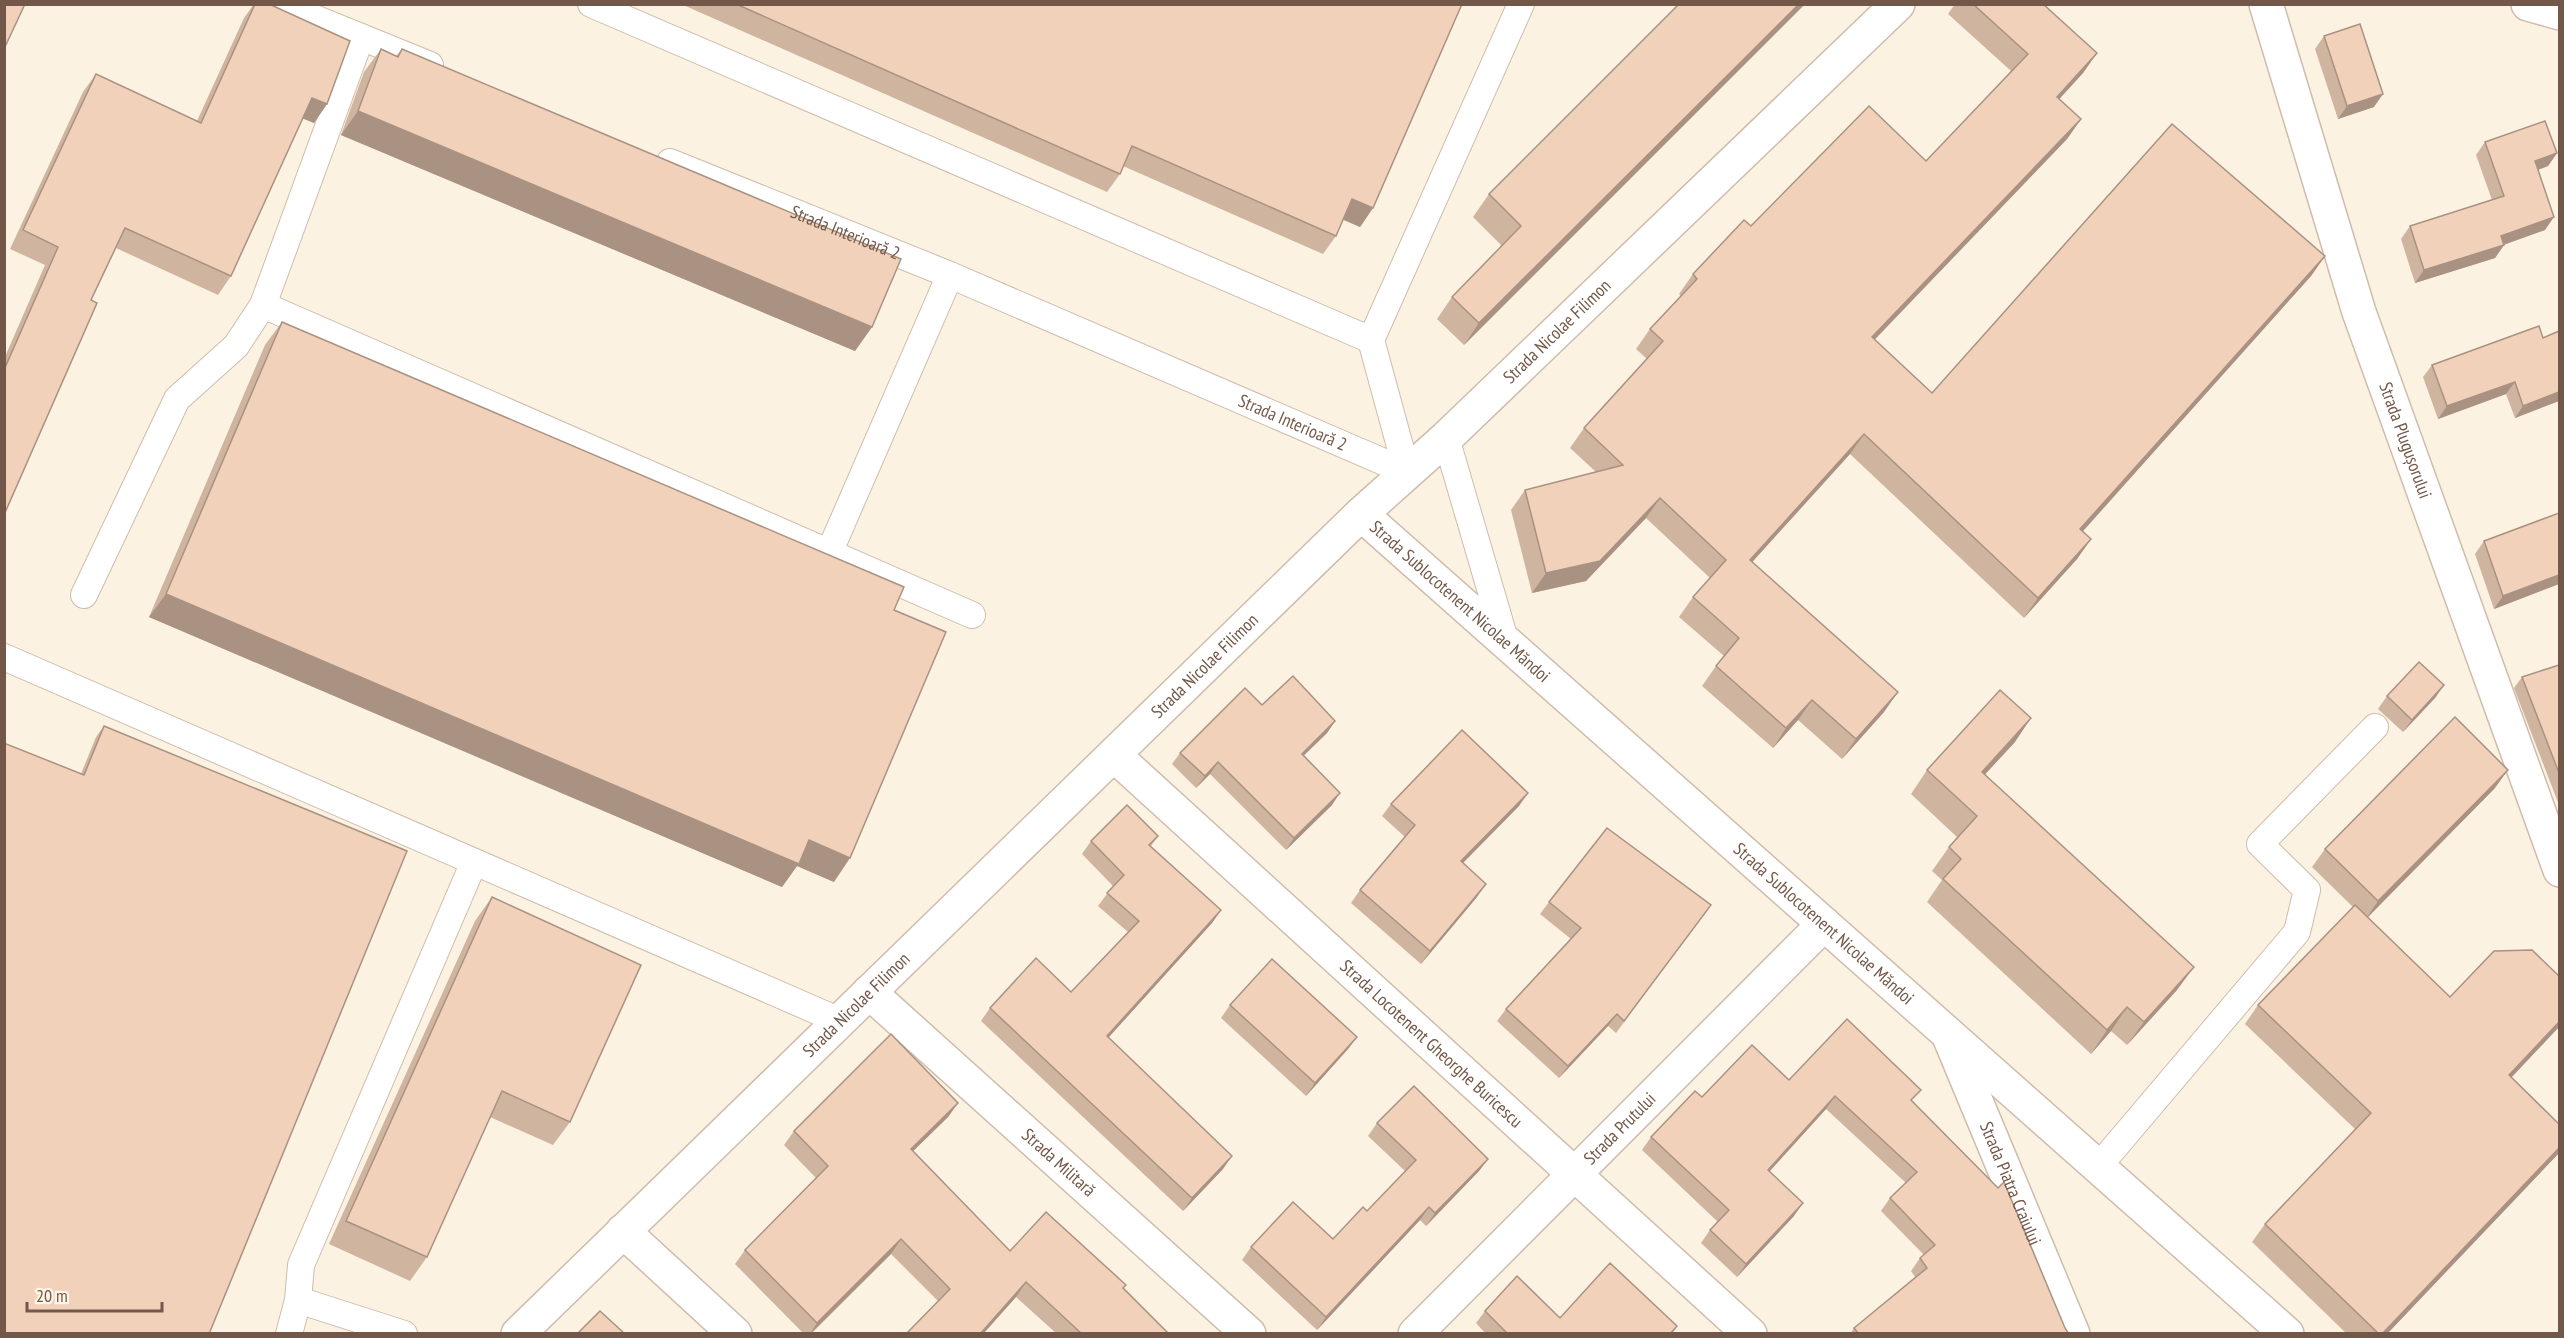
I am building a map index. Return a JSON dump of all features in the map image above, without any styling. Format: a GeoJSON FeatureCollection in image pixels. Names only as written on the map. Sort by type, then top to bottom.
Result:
{"type":"FeatureCollection","features":[{"type":"Feature","properties":{"kind":"street","name":"Strada Nicolae Filimon"},"geometry":{"type":"LineString","coordinates":[[518,1334],[1361,514],[1446,438],[1898,4]]}},
{"type":"Feature","properties":{"kind":"street","name":"Strada Plugușorului"},"geometry":{"type":"LineString","coordinates":[[2266,4],[2359,312],[2559,870]]}},
{"type":"Feature","properties":{"kind":"street"},"geometry":{"type":"LineString","coordinates":[[2528,4],[2559,13]]}},
{"type":"Feature","properties":{"kind":"street","name":"Strada Sublocotenent Nicolae Măndoi"},"geometry":{"type":"LineString","coordinates":[[1361,514],[2287,1334]]}},
{"type":"Feature","properties":{"kind":"street","name":"Strada Locotenent Gheorghe Buricescu"},"geometry":{"type":"LineString","coordinates":[[1114,755],[1750,1334]]}},
{"type":"Feature","properties":{"kind":"street","name":"Strada Prutului"},"geometry":{"type":"LineString","coordinates":[[1415,1334],[1824,924]]}},
{"type":"Feature","properties":{"kind":"street","name":"Strada Militară"},"geometry":{"type":"LineString","coordinates":[[869,993],[1249,1334]]}},
{"type":"Feature","properties":{"kind":"street","name":"Strada Piatra Craiului"},"geometry":{"type":"LineString","coordinates":[[1948,1034],[2073,1334]]}},
{"type":"Feature","properties":{"kind":"street"},"geometry":{"type":"LineString","coordinates":[[623,1231],[735,1334]]}},
{"type":"Feature","properties":{"kind":"lane"},"geometry":{"type":"LineString","coordinates":[[280,4],[450,73]]}},
{"type":"Feature","properties":{"kind":"lane"},"geometry":{"type":"LineString","coordinates":[[591,4],[1371,340]]}},
{"type":"Feature","properties":{"kind":"lane"},"geometry":{"type":"LineString","coordinates":[[1407,472],[1371,340],[1521,4]]}},
{"type":"Feature","properties":{"kind":"lane"},"geometry":{"type":"LineString","coordinates":[[84,595],[177,399],[236,346],[263,305],[362,37]]}},
{"type":"Feature","properties":{"kind":"lane","name":"Strada Interioară 2"},"geometry":{"type":"LineString","coordinates":[[650,154],[950,275],[1407,472]]}},
{"type":"Feature","properties":{"kind":"lane"},"geometry":{"type":"LineString","coordinates":[[829,553],[950,275]]}},
{"type":"Feature","properties":{"kind":"lane"},"geometry":{"type":"LineString","coordinates":[[263,305],[972,615]]}},
{"type":"Feature","properties":{"kind":"lane"},"geometry":{"type":"LineString","coordinates":[[1446,438],[1506,643]]}},
{"type":"Feature","properties":{"kind":"lane"},"geometry":{"type":"LineString","coordinates":[[6,663],[840,1021]]}},
{"type":"Feature","properties":{"kind":"lane"},"geometry":{"type":"LineString","coordinates":[[2098,1167],[2297,932],[2307,890],[2260,844],[2375,727]]}},
{"type":"Feature","properties":{"kind":"lane"},"geometry":{"type":"LineString","coordinates":[[290,1334],[298,1300],[301,1265],[474,862]]}},
{"type":"Feature","properties":{"kind":"lane"},"geometry":{"type":"LineString","coordinates":[[298,1300],[404,1334]]}},
{"type":"Feature","properties":{"kind":"building"},"geometry":{"type":"Polygon","coordinates":[[[4,4],[25,4],[4,49],[4,4]]]}},
{"type":"Feature","properties":{"kind":"building"},"geometry":{"type":"Polygon","coordinates":[[[255,4],[269,4],[350,41],[327,104],[312,98],[231,276],[125,228],[91,300],[97,303],[4,515],[4,370],[58,247],[23,230],[96,74],[201,123],[255,4]]]}},
{"type":"Feature","properties":{"kind":"building"},"geometry":{"type":"Polygon","coordinates":[[[736,4],[1462,4],[1373,208],[1352,199],[1336,236],[1132,146],[1120,174],[736,4]]]}},
{"type":"Feature","properties":{"kind":"building"},"geometry":{"type":"Polygon","coordinates":[[[1679,4],[1799,4],[1479,323],[1452,297],[1521,226],[1489,194],[1679,4]]]}},
{"type":"Feature","properties":{"kind":"building"},"geometry":{"type":"Polygon","coordinates":[[[1973,4],[2043,4],[2097,53],[2057,97],[2081,119],[1872,337],[1932,393],[2172,124],[2325,256],[2080,529],[2091,539],[2038,598],[1864,434],[1750,560],[1898,692],[1856,739],[1812,700],[1786,728],[1716,666],[1739,638],[1693,597],[1726,560],[1660,498],[1600,561],[1546,573],[1525,490],[1623,465],[1584,428],[1663,341],[1650,329],[1697,279],[1693,274],[1744,220],[1751,226],[1869,106],[1926,161],[2028,54],[1973,4]]]}},
{"type":"Feature","properties":{"kind":"building"},"geometry":{"type":"Polygon","coordinates":[[[2360,24],[2383,94],[2347,106],[2324,36],[2360,24]]]}},
{"type":"Feature","properties":{"kind":"building"},"geometry":{"type":"Polygon","coordinates":[[[381,49],[398,57],[402,49],[901,259],[872,327],[358,111],[381,49]]]}},
{"type":"Feature","properties":{"kind":"building"},"geometry":{"type":"Polygon","coordinates":[[[2545,121],[2557,153],[2535,161],[2554,217],[2501,236],[2504,245],[2424,270],[2410,226],[2504,196],[2485,142],[2545,121]]]}},
{"type":"Feature","properties":{"kind":"building"},"geometry":{"type":"Polygon","coordinates":[[[282,322],[904,587],[894,610],[946,632],[850,858],[809,840],[799,864],[166,594],[282,322]]]}},
{"type":"Feature","properties":{"kind":"building"},"geometry":{"type":"Polygon","coordinates":[[[2539,326],[2543,338],[2559,331],[2559,392],[2523,406],[2515,382],[2447,406],[2432,365],[2539,326]]]}},
{"type":"Feature","properties":{"kind":"building"},"geometry":{"type":"Polygon","coordinates":[[[2559,513],[2559,575],[2503,596],[2484,541],[2559,513]]]}},
{"type":"Feature","properties":{"kind":"building"},"geometry":{"type":"Polygon","coordinates":[[[2419,662],[2444,685],[2412,720],[2387,696],[2419,662]]]}},
{"type":"Feature","properties":{"kind":"building"},"geometry":{"type":"Polygon","coordinates":[[[2559,665],[2559,773],[2522,677],[2559,665]]]}},
{"type":"Feature","properties":{"kind":"building"},"geometry":{"type":"Polygon","coordinates":[[[1293,676],[1335,721],[1302,754],[1340,793],[1294,838],[1218,762],[1205,776],[1180,753],[1245,688],[1262,705],[1293,676]]]}},
{"type":"Feature","properties":{"kind":"building"},"geometry":{"type":"Polygon","coordinates":[[[2000,690],[2031,718],[1982,772],[2194,967],[2144,1022],[2127,1007],[2107,1030],[1943,879],[1961,859],[1949,847],[1977,816],[1927,770],[2000,690]]]}},
{"type":"Feature","properties":{"kind":"building"},"geometry":{"type":"Polygon","coordinates":[[[2455,717],[2508,770],[2378,901],[2325,849],[2455,717]]]}},
{"type":"Feature","properties":{"kind":"building"},"geometry":{"type":"Polygon","coordinates":[[[104,726],[407,851],[209,1334],[4,1334],[4,743],[84,775],[104,726]]]}},
{"type":"Feature","properties":{"kind":"building"},"geometry":{"type":"Polygon","coordinates":[[[1462,730],[1528,793],[1461,861],[1486,884],[1430,951],[1360,890],[1415,825],[1391,804],[1462,730]]]}},
{"type":"Feature","properties":{"kind":"building"},"geometry":{"type":"Polygon","coordinates":[[[1127,805],[1158,836],[1149,845],[1221,910],[1107,1036],[1232,1156],[1192,1198],[990,1008],[1036,958],[1071,992],[1139,921],[1107,893],[1124,875],[1091,841],[1127,805]]]}},
{"type":"Feature","properties":{"kind":"building"},"geometry":{"type":"Polygon","coordinates":[[[1607,828],[1711,905],[1624,1021],[1617,1014],[1568,1066],[1506,1009],[1581,928],[1549,902],[1607,828]]]}},
{"type":"Feature","properties":{"kind":"building"},"geometry":{"type":"Polygon","coordinates":[[[492,897],[641,965],[570,1122],[502,1091],[427,1257],[346,1221],[492,897]]]}},
{"type":"Feature","properties":{"kind":"building"},"geometry":{"type":"Polygon","coordinates":[[[2355,905],[2450,997],[2494,951],[2532,950],[2559,976],[2559,1022],[2509,1075],[2559,1124],[2559,1148],[2382,1334],[2379,1334],[2265,1224],[2371,1113],[2258,1005],[2355,905]]]}},
{"type":"Feature","properties":{"kind":"building"},"geometry":{"type":"Polygon","coordinates":[[[1272,959],[1357,1037],[1315,1083],[1230,1005],[1272,959]]]}},
{"type":"Feature","properties":{"kind":"building"},"geometry":{"type":"Polygon","coordinates":[[[1847,1019],[1921,1090],[1911,1100],[1998,1188],[2004,1182],[2069,1334],[1859,1334],[1854,1328],[1927,1268],[1920,1258],[1935,1245],[1890,1198],[1917,1172],[1835,1096],[1768,1170],[1803,1203],[1746,1264],[1710,1230],[1729,1210],[1651,1137],[1695,1091],[1702,1097],[1752,1045],[1789,1080],[1847,1019]]]}},
{"type":"Feature","properties":{"kind":"building"},"geometry":{"type":"Polygon","coordinates":[[[891,1034],[958,1103],[911,1149],[1010,1251],[1046,1212],[1126,1285],[1123,1288],[1169,1334],[1082,1334],[1026,1282],[980,1334],[906,1334],[950,1289],[901,1239],[817,1323],[745,1250],[828,1166],[794,1131],[891,1034]]]}},
{"type":"Feature","properties":{"kind":"building"},"geometry":{"type":"Polygon","coordinates":[[[1414,1086],[1488,1159],[1435,1213],[1429,1207],[1326,1317],[1251,1247],[1293,1202],[1333,1239],[1363,1207],[1367,1211],[1416,1160],[1377,1123],[1414,1086]]]}},
{"type":"Feature","properties":{"kind":"building"},"geometry":{"type":"Polygon","coordinates":[[[1610,1263],[1677,1326],[1670,1334],[1508,1334],[1485,1311],[1517,1276],[1560,1318],[1610,1263]]]}},
{"type":"Feature","properties":{"kind":"building"},"geometry":{"type":"Polygon","coordinates":[[[600,1311],[625,1334],[577,1334],[600,1311]]]}}]}
